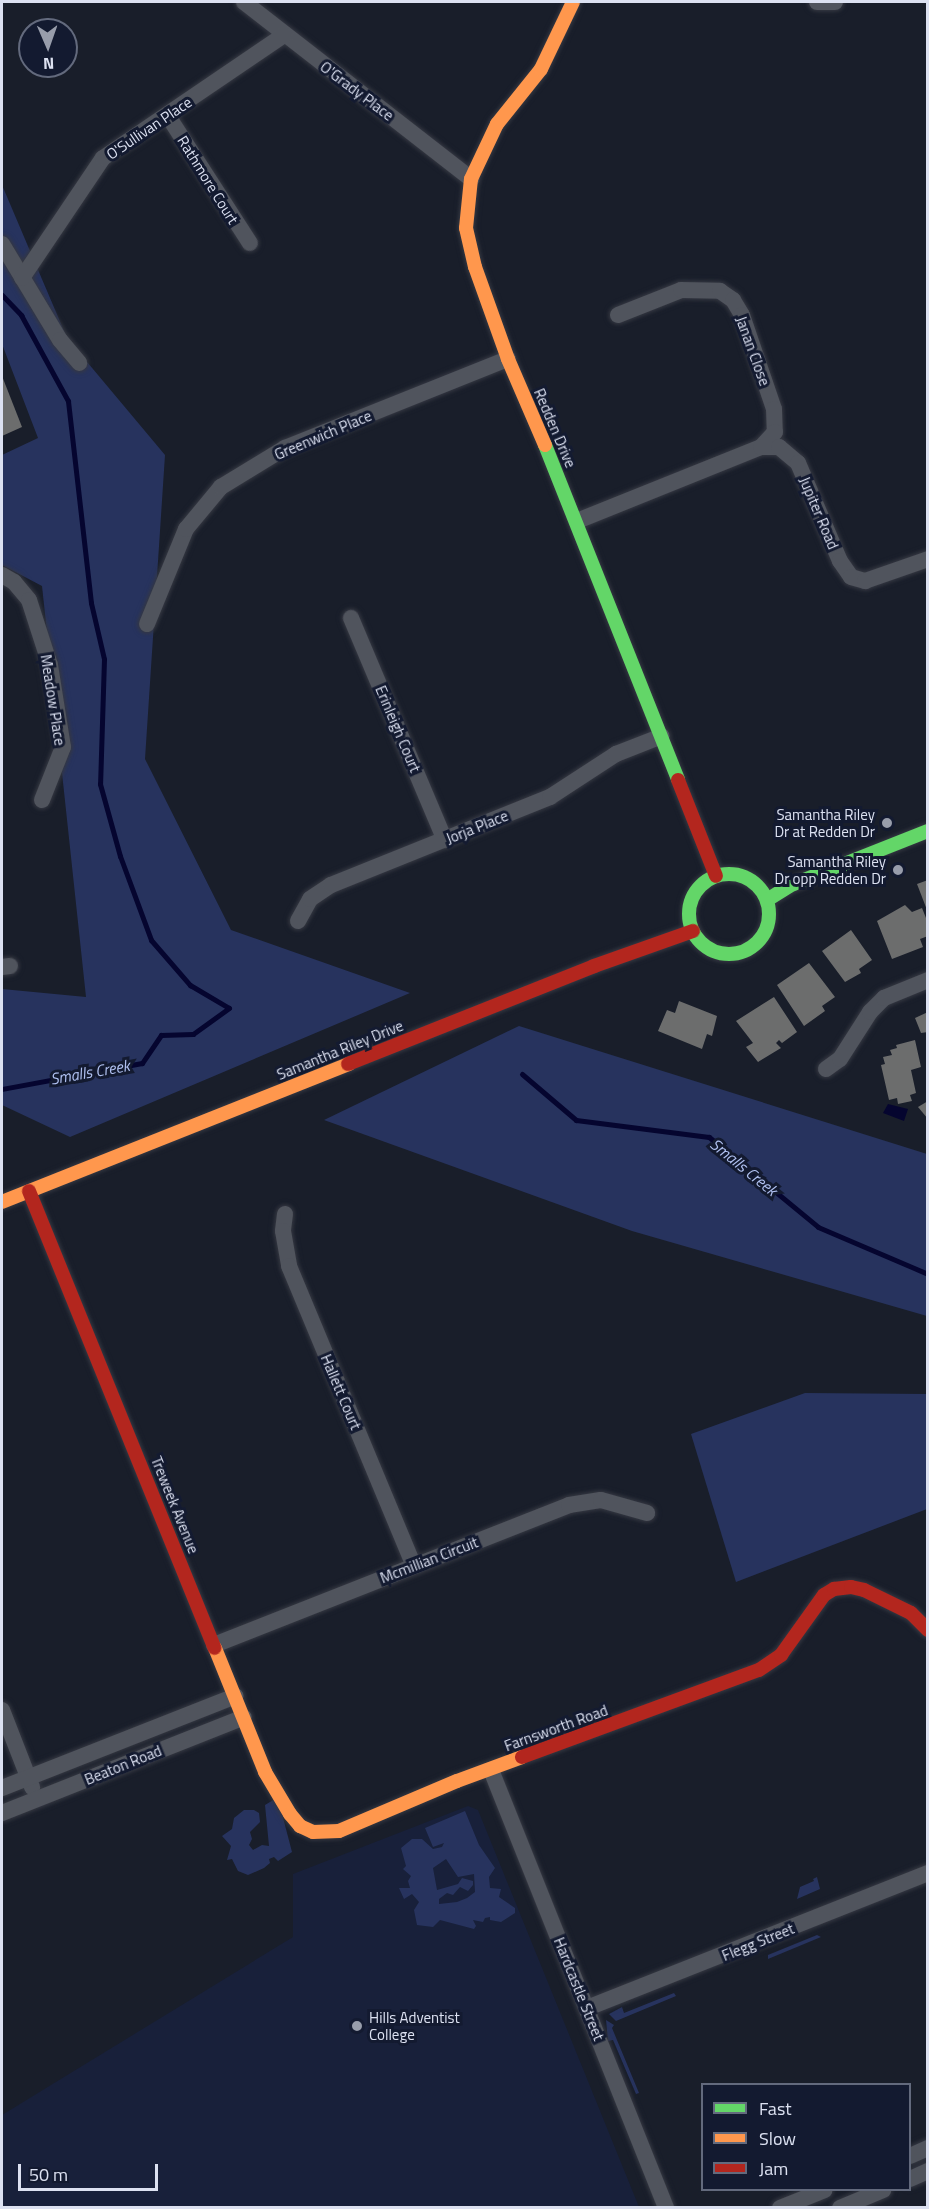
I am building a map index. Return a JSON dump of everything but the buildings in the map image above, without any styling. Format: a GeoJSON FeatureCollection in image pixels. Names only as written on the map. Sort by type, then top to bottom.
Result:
{"type":"FeatureCollection","features":[{"type":"Feature","properties":{"kind":"street","name":"O'Grady Place"},"geometry":{"type":"LineString","coordinates":[[244,2],[471,178]]}},
{"type":"Feature","properties":{"kind":"street","name":"Redden Drive"},"geometry":{"type":"LineString","coordinates":[[573,2],[541,69],[497,124],[471,178],[466,228],[472,257],[508,359],[577,521],[716,876]]}},
{"type":"Feature","properties":{"kind":"street"},"geometry":{"type":"LineString","coordinates":[[817,2],[835,2]]}},
{"type":"Feature","properties":{"kind":"street","name":"O'Sullivan Place"},"geometry":{"type":"LineString","coordinates":[[22,278],[103,158],[284,35]]}},
{"type":"Feature","properties":{"kind":"street","name":"Rathmore Court"},"geometry":{"type":"LineString","coordinates":[[168,116],[250,243]]}},
{"type":"Feature","properties":{"kind":"street"},"geometry":{"type":"LineString","coordinates":[[2,244],[60,340],[79,363]]}},
{"type":"Feature","properties":{"kind":"street","name":"Janan Close"},"geometry":{"type":"LineString","coordinates":[[618,315],[681,290],[720,291],[733,300],[742,315],[774,410],[775,432],[761,447]]}},
{"type":"Feature","properties":{"kind":"street","name":"Greenwich Place"},"geometry":{"type":"LineString","coordinates":[[147,624],[186,530],[221,487],[285,448],[508,359]]}},
{"type":"Feature","properties":{"kind":"street"},"geometry":{"type":"LineString","coordinates":[[577,521],[761,447]]}},
{"type":"Feature","properties":{"kind":"street","name":"Jupiter Road"},"geometry":{"type":"LineString","coordinates":[[761,447],[779,447],[798,463],[840,561],[851,577],[865,581],[927,559]]}},
{"type":"Feature","properties":{"kind":"street","name":"Meadow Place"},"geometry":{"type":"LineString","coordinates":[[2,575],[14,582],[29,600],[50,665],[63,747],[42,800]]}},
{"type":"Feature","properties":{"kind":"street","name":"Erinleigh Court"},"geometry":{"type":"LineString","coordinates":[[351,618],[445,840]]}},
{"type":"Feature","properties":{"kind":"street","name":"Jorja Place"},"geometry":{"type":"LineString","coordinates":[[298,921],[310,899],[331,885],[550,797],[616,754],[662,736]]}},
{"type":"Feature","properties":{"kind":"street"},"geometry":{"type":"LineString","coordinates":[[767,900],[789,886],[927,831]]}},
{"type":"Feature","properties":{"kind":"street"},"geometry":{"type":"LineString","coordinates":[[734,874],[745,877],[754,882],[767,900],[768,924],[755,944],[745,950],[721,953],[705,945],[693,932],[690,921],[691,900],[703,883],[716,876],[734,874]]}},
{"type":"Feature","properties":{"kind":"street","name":"Samantha Riley Drive"},"geometry":{"type":"LineString","coordinates":[[2,1202],[594,966],[693,932]]}},
{"type":"Feature","properties":{"kind":"street"},"geometry":{"type":"LineString","coordinates":[[826,1069],[840,1059],[870,1012],[884,998],[927,980]]}},
{"type":"Feature","properties":{"kind":"street","name":"Treweek Avenue"},"geometry":{"type":"LineString","coordinates":[[29,1191],[244,1718],[277,1794],[300,1826]]}},
{"type":"Feature","properties":{"kind":"street","name":"Hallett Court"},"geometry":{"type":"LineString","coordinates":[[285,1214],[283,1231],[289,1266],[414,1566]]}},
{"type":"Feature","properties":{"kind":"street","name":"Mcmillian Circuit"},"geometry":{"type":"LineString","coordinates":[[214,1645],[569,1505],[602,1500],[647,1513]]}},
{"type":"Feature","properties":{"kind":"street","name":"Farnsworth Road"},"geometry":{"type":"LineString","coordinates":[[300,1826],[313,1832],[339,1831],[491,1770],[759,1670],[781,1655],[824,1595],[834,1589],[851,1587],[864,1590],[911,1613],[927,1630]]}},
{"type":"Feature","properties":{"kind":"street","name":"Beaton Road"},"geometry":{"type":"LineString","coordinates":[[2,1788],[236,1696]]}},
{"type":"Feature","properties":{"kind":"street"},"geometry":{"type":"LineString","coordinates":[[2,1710],[37,1799]]}},
{"type":"Feature","properties":{"kind":"street","name":"Beaton Road"},"geometry":{"type":"LineString","coordinates":[[2,1813],[244,1718]]}},
{"type":"Feature","properties":{"kind":"street","name":"Hardcastle Street"},"geometry":{"type":"LineString","coordinates":[[491,1770],[666,2208]]}},
{"type":"Feature","properties":{"kind":"street","name":"Flegg Street"},"geometry":{"type":"LineString","coordinates":[[587,2008],[927,1873]]}},
{"type":"Feature","properties":{"kind":"street"},"geometry":{"type":"LineString","coordinates":[[911,2155],[927,2148]]}},
{"type":"Feature","properties":{"kind":"street"},"geometry":{"type":"LineString","coordinates":[[911,2178],[927,2171]]}},
{"type":"Feature","properties":{"kind":"street"},"geometry":{"type":"LineString","coordinates":[[780,2208],[822,2191]]}},
{"type":"Feature","properties":{"kind":"street"},"geometry":{"type":"LineString","coordinates":[[840,2208],[882,2191]]}},
{"type":"Feature","properties":{"kind":"shaded area"},"geometry":{"type":"Polygon","coordinates":[[[2,185],[67,338],[165,455],[145,759],[231,930],[410,993],[70,1137],[2,1105],[2,989],[86,997],[42,586],[2,565],[2,455],[38,438],[2,344],[2,185]]]}},
{"type":"Feature","properties":{"kind":"shaded area"},"geometry":{"type":"Polygon","coordinates":[[[519,1026],[927,1154],[927,1316],[632,1231],[324,1120],[519,1026]]]}},
{"type":"Feature","properties":{"kind":"shaded area"},"geometry":{"type":"Polygon","coordinates":[[[888,1104],[908,1109],[904,1121],[883,1113],[888,1104]]]}},
{"type":"Feature","properties":{"kind":"shaded area"},"geometry":{"type":"Polygon","coordinates":[[[805,1393],[927,1394],[927,1509],[736,1582],[691,1434],[805,1393]]]}},
{"type":"Feature","properties":{"kind":"shaded area"},"geometry":{"type":"Polygon","coordinates":[[[275,1799],[280,1806],[292,1852],[278,1861],[274,1857],[269,1859],[270,1863],[264,1868],[248,1875],[238,1871],[232,1859],[227,1860],[231,1846],[222,1836],[232,1829],[234,1818],[244,1810],[254,1810],[259,1813],[260,1822],[250,1832],[252,1839],[249,1845],[253,1850],[262,1845],[269,1846],[265,1805],[275,1799]]]}},
{"type":"Feature","properties":{"kind":"shaded area","name":"Hills Adventist College"},"geometry":{"type":"Polygon","coordinates":[[[468,1806],[478,1810],[639,2207],[2,2208],[2,2115],[293,1937],[293,1874],[468,1806]]]}},
{"type":"Feature","properties":{"kind":"shaded area"},"geometry":{"type":"Polygon","coordinates":[[[465,1811],[479,1845],[495,1868],[489,1877],[490,1888],[501,1889],[499,1897],[515,1908],[515,1913],[501,1922],[490,1920],[490,1917],[485,1918],[483,1922],[473,1920],[476,1926],[474,1929],[440,1920],[433,1927],[417,1925],[414,1910],[419,1902],[412,1894],[404,1899],[399,1888],[410,1888],[408,1881],[411,1876],[403,1869],[406,1866],[401,1848],[412,1839],[422,1839],[433,1849],[442,1847],[444,1843],[433,1847],[425,1828],[465,1811]],[[446,1859],[433,1868],[437,1890],[458,1884],[462,1878],[473,1881],[468,1891],[460,1887],[453,1895],[447,1893],[439,1899],[439,1904],[457,1902],[475,1892],[474,1874],[458,1877],[446,1859]]]}},
{"type":"Feature","properties":{"kind":"shaded area"},"geometry":{"type":"Polygon","coordinates":[[[817,1877],[820,1889],[797,1899],[800,1887],[814,1881],[813,1879],[817,1877]]]}},
{"type":"Feature","properties":{"kind":"shaded area"},"geometry":{"type":"Polygon","coordinates":[[[817,1935],[821,1937],[768,1959],[768,1955],[817,1935]]]}},
{"type":"Feature","properties":{"kind":"shaded area"},"geometry":{"type":"Polygon","coordinates":[[[674,1993],[676,1996],[616,2021],[609,2014],[622,2007],[624,2013],[674,1993]]]}},
{"type":"Feature","properties":{"kind":"shaded area"},"geometry":{"type":"Polygon","coordinates":[[[606,2020],[614,2025],[612,2028],[639,2093],[636,2094],[613,2040],[608,2041],[606,2020]]]}},
{"type":"Feature","properties":{"kind":"waterway"},"geometry":{"type":"LineString","coordinates":[[2,295],[21,315],[68,401],[91,603],[104,659],[100,784],[120,856],[151,940],[190,985],[229,1008],[193,1034],[161,1035],[142,1063],[2,1089]]}},
{"type":"Feature","properties":{"kind":"waterway","name":"Smalls Creek"},"geometry":{"type":"LineString","coordinates":[[522,1074],[576,1120],[709,1137],[818,1227],[928,1274]]}},
{"type":"Feature","properties":{"kind":"traffic: fast"},"geometry":{"type":"LineString","coordinates":[[545,445],[678,780]]}},
{"type":"Feature","properties":{"kind":"traffic: fast"},"geometry":{"type":"LineString","coordinates":[[767,900],[789,886],[928,831]]}},
{"type":"Feature","properties":{"kind":"traffic: fast"},"geometry":{"type":"LineString","coordinates":[[729,874],[744,877],[757,886],[766,899],[769,914],[766,929],[757,942],[744,951],[729,954],[714,951],[701,942],[692,929],[689,914],[692,899],[701,886],[714,877],[729,874]]}},
{"type":"Feature","properties":{"kind":"traffic: slow"},"geometry":{"type":"LineString","coordinates":[[545,445],[508,359],[475,267],[466,228],[471,179],[497,124],[541,69],[573,2]]}},
{"type":"Feature","properties":{"kind":"traffic: slow"},"geometry":{"type":"LineString","coordinates":[[2,1202],[348,1064]]}},
{"type":"Feature","properties":{"kind":"traffic: slow"},"geometry":{"type":"LineString","coordinates":[[215,1648],[265,1772],[290,1814],[300,1826],[313,1832],[339,1831],[457,1781],[522,1757]]}},
{"type":"Feature","properties":{"kind":"traffic: jam"},"geometry":{"type":"LineString","coordinates":[[678,780],[716,876]]}},
{"type":"Feature","properties":{"kind":"traffic: jam"},"geometry":{"type":"LineString","coordinates":[[348,1064],[594,966],[693,931]]}},
{"type":"Feature","properties":{"kind":"traffic: jam"},"geometry":{"type":"LineString","coordinates":[[29,1191],[215,1648]]}},
{"type":"Feature","properties":{"kind":"traffic: jam"},"geometry":{"type":"LineString","coordinates":[[522,1757],[759,1670],[781,1655],[824,1595],[834,1589],[851,1587],[864,1590],[911,1613],[928,1630]]}},
{"type":"Feature","properties":{"kind":"place","name":"Samantha Riley Dr at Redden Dr"},"geometry":{"type":"Point","coordinates":[887,823]}},
{"type":"Feature","properties":{"kind":"place","name":"Samantha Riley Dr opp Redden Dr"},"geometry":{"type":"Point","coordinates":[898,870]}},
{"type":"Feature","properties":{"kind":"place","name":"Hills Adventist College"},"geometry":{"type":"Point","coordinates":[357,2026]}}]}
